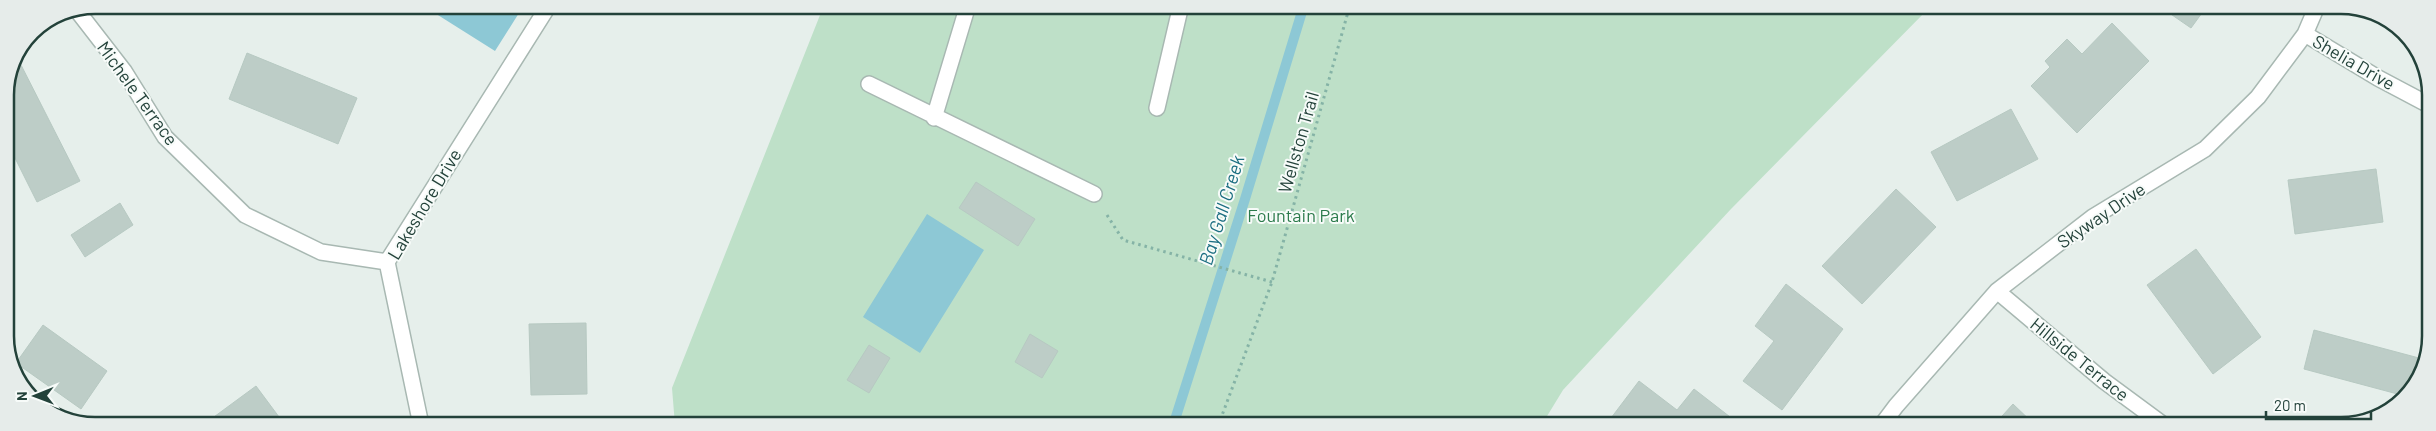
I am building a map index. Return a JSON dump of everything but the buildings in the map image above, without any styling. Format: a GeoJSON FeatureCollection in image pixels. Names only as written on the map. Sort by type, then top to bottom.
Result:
{"type":"FeatureCollection","features":[{"type":"Feature","properties":{"kind":"street","name":"Lakeshore Drive"},"geometry":{"type":"LineString","coordinates":[[419,417],[387,262],[543,14]]}},
{"type":"Feature","properties":{"kind":"street"},"geometry":{"type":"LineString","coordinates":[[934,118],[965,14]]}},
{"type":"Feature","properties":{"kind":"street"},"geometry":{"type":"LineString","coordinates":[[1157,108],[1180,14]]}},
{"type":"Feature","properties":{"kind":"street","name":"Skyway Drive"},"geometry":{"type":"LineString","coordinates":[[1888,417],[1996,291],[2093,217],[2205,149],[2258,97],[2305,34],[2314,14]]}},
{"type":"Feature","properties":{"kind":"street","name":"Michele Terrace"},"geometry":{"type":"LineString","coordinates":[[81,15],[124,71],[165,137],[245,215],[321,252],[387,262]]}},
{"type":"Feature","properties":{"kind":"street","name":"Shelia Drive"},"geometry":{"type":"LineString","coordinates":[[2305,34],[2378,78],[2422,100]]}},
{"type":"Feature","properties":{"kind":"street"},"geometry":{"type":"LineString","coordinates":[[869,84],[934,118],[1094,194]]}},
{"type":"Feature","properties":{"kind":"street","name":"Hillside Terrace"},"geometry":{"type":"LineString","coordinates":[[1996,291],[2104,382],[2152,417]]}},
{"type":"Feature","properties":{"kind":"path","name":"Wellston Trail"},"geometry":{"type":"LineString","coordinates":[[1221,417],[1272,282],[1348,14]]}},
{"type":"Feature","properties":{"kind":"path"},"geometry":{"type":"LineString","coordinates":[[1123,240],[1272,282]]}},
{"type":"Feature","properties":{"kind":"green space","name":"Fountain Park"},"geometry":{"type":"Polygon","coordinates":[[[820,14],[1923,14],[1731,209],[1563,390],[1546,417],[674,417],[672,388],[820,14]]]}},
{"type":"Feature","properties":{"kind":"water"},"geometry":{"type":"Polygon","coordinates":[[[436,14],[518,14],[495,51],[436,14]]]}},
{"type":"Feature","properties":{"kind":"water"},"geometry":{"type":"Polygon","coordinates":[[[927,214],[984,250],[920,353],[863,317],[927,214]]]}},
{"type":"Feature","properties":{"kind":"waterway","name":"Bay Gall Creek"},"geometry":{"type":"LineString","coordinates":[[1176,417],[1301,14]]}}]}
